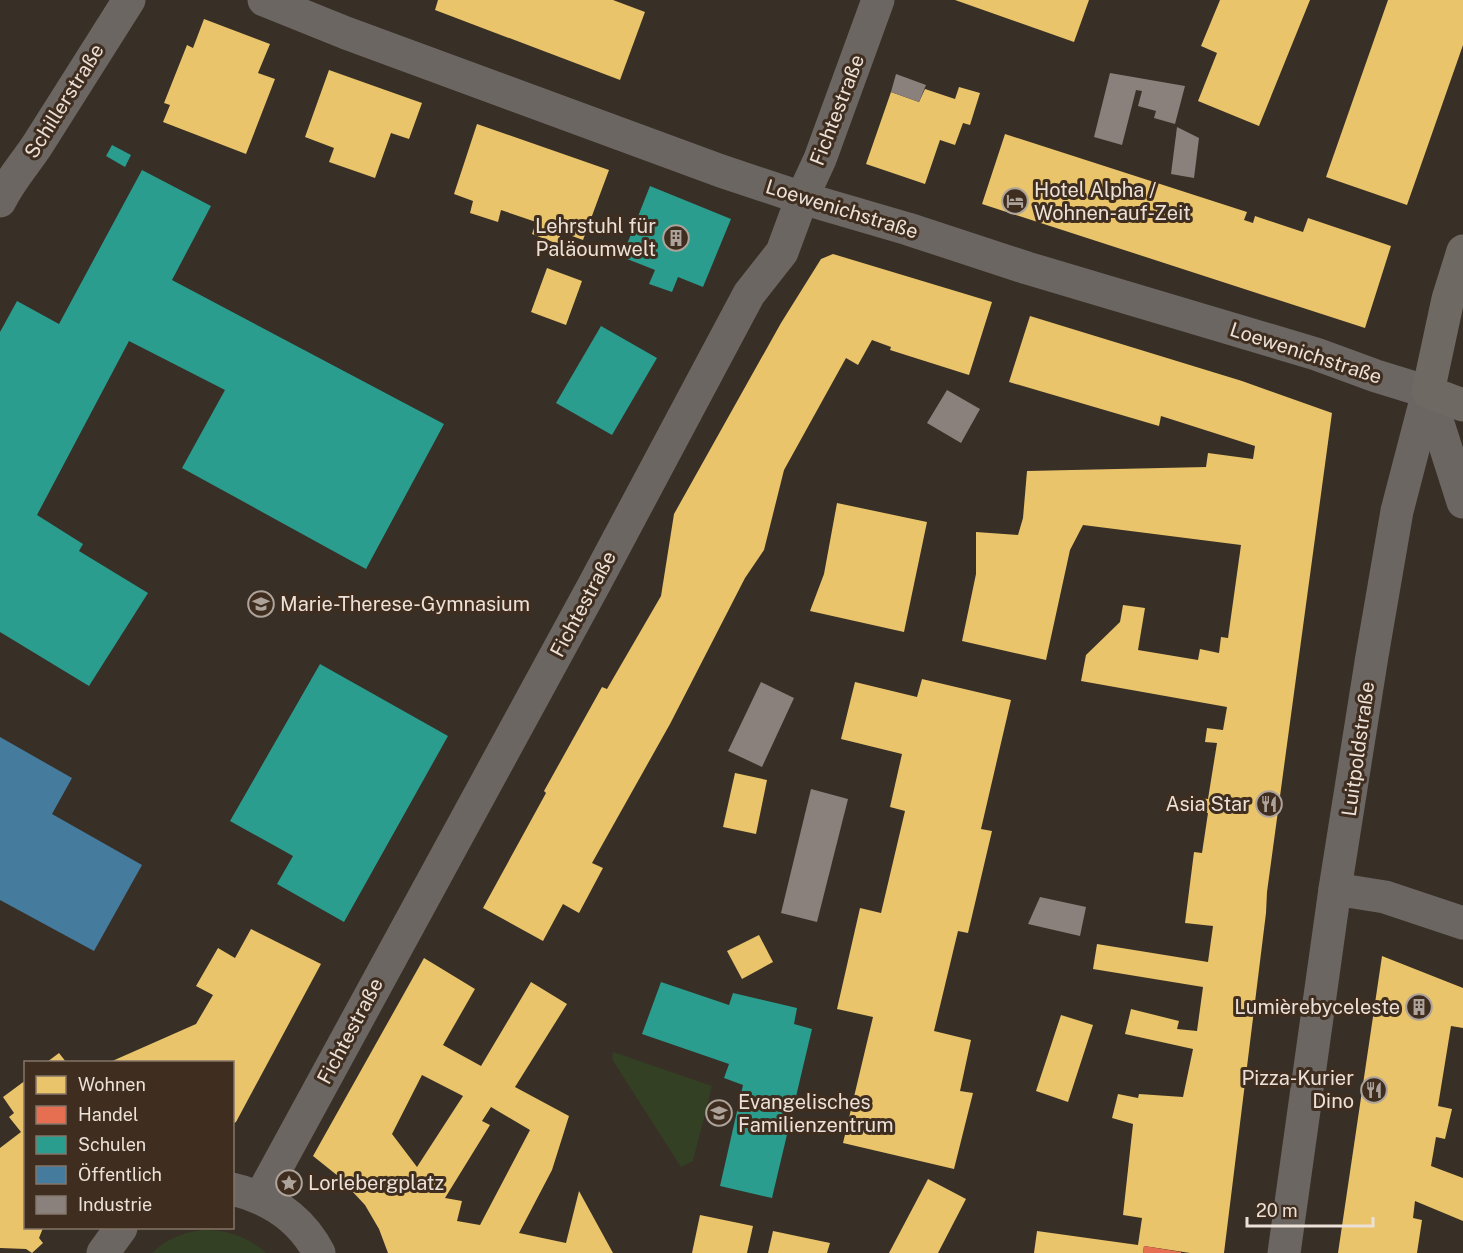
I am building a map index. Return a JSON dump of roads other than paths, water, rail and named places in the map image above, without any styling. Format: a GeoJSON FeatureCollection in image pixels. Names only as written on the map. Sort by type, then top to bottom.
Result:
{"type":"FeatureCollection","features":[{"type":"Feature","properties":{"kind":"main road","name":"Luitpoldstraße"},"geometry":{"type":"LineString","coordinates":[[1428,392],[1448,299],[1463,251]]}},
{"type":"Feature","properties":{"kind":"main road"},"geometry":{"type":"LineString","coordinates":[[1428,392],[1463,405]]}},
{"type":"Feature","properties":{"kind":"street","name":"Schillerstraße"},"geometry":{"type":"LineString","coordinates":[[0,201],[8,183],[36,147],[129,0]]}},
{"type":"Feature","properties":{"kind":"street","name":"Loewenichstraße"},"geometry":{"type":"LineString","coordinates":[[264,0],[346,33],[721,171],[1027,268],[1316,354],[1428,392]]}},
{"type":"Feature","properties":{"kind":"street","name":"Fichtestraße"},"geometry":{"type":"LineString","coordinates":[[246,1193],[749,294],[782,252],[802,198],[820,159],[878,0]]}},
{"type":"Feature","properties":{"kind":"street"},"geometry":{"type":"LineString","coordinates":[[1428,392],[1463,502]]}},
{"type":"Feature","properties":{"kind":"street","name":"Luitpoldstraße"},"geometry":{"type":"LineString","coordinates":[[1284,1253],[1335,889],[1372,656],[1397,511],[1428,392]]}},
{"type":"Feature","properties":{"kind":"street"},"geometry":{"type":"LineString","coordinates":[[1335,889],[1385,897],[1463,923]]}},
{"type":"Feature","properties":{"kind":"street"},"geometry":{"type":"LineString","coordinates":[[246,1193],[283,1210],[309,1237],[319,1253]]}},
{"type":"Feature","properties":{"kind":"street"},"geometry":{"type":"LineString","coordinates":[[103,1253],[119,1229]]}},
{"type":"Feature","properties":{"kind":"place","name":"Hotel Alpha / Wohnen-auf-Zeit"},"geometry":{"type":"Point","coordinates":[1015,201]}},
{"type":"Feature","properties":{"kind":"place","name":"Lehrstuhl für Paläoumwelt"},"geometry":{"type":"Point","coordinates":[676,238]}},
{"type":"Feature","properties":{"kind":"place","name":"Marie-Therese-Gymnasium"},"geometry":{"type":"Point","coordinates":[261,604]}},
{"type":"Feature","properties":{"kind":"place","name":"Asia Star"},"geometry":{"type":"Point","coordinates":[1269,804]}},
{"type":"Feature","properties":{"kind":"place","name":"Lumièrebyceleste"},"geometry":{"type":"Point","coordinates":[1419,1007]}},
{"type":"Feature","properties":{"kind":"place","name":"Pizza-Kurier Dino"},"geometry":{"type":"Point","coordinates":[1374,1090]}},
{"type":"Feature","properties":{"kind":"place","name":"Evangelisches Familienzentrum"},"geometry":{"type":"Point","coordinates":[719,1113]}},
{"type":"Feature","properties":{"kind":"place","name":"Lorlebergplatz"},"geometry":{"type":"Point","coordinates":[289,1183]}}]}
